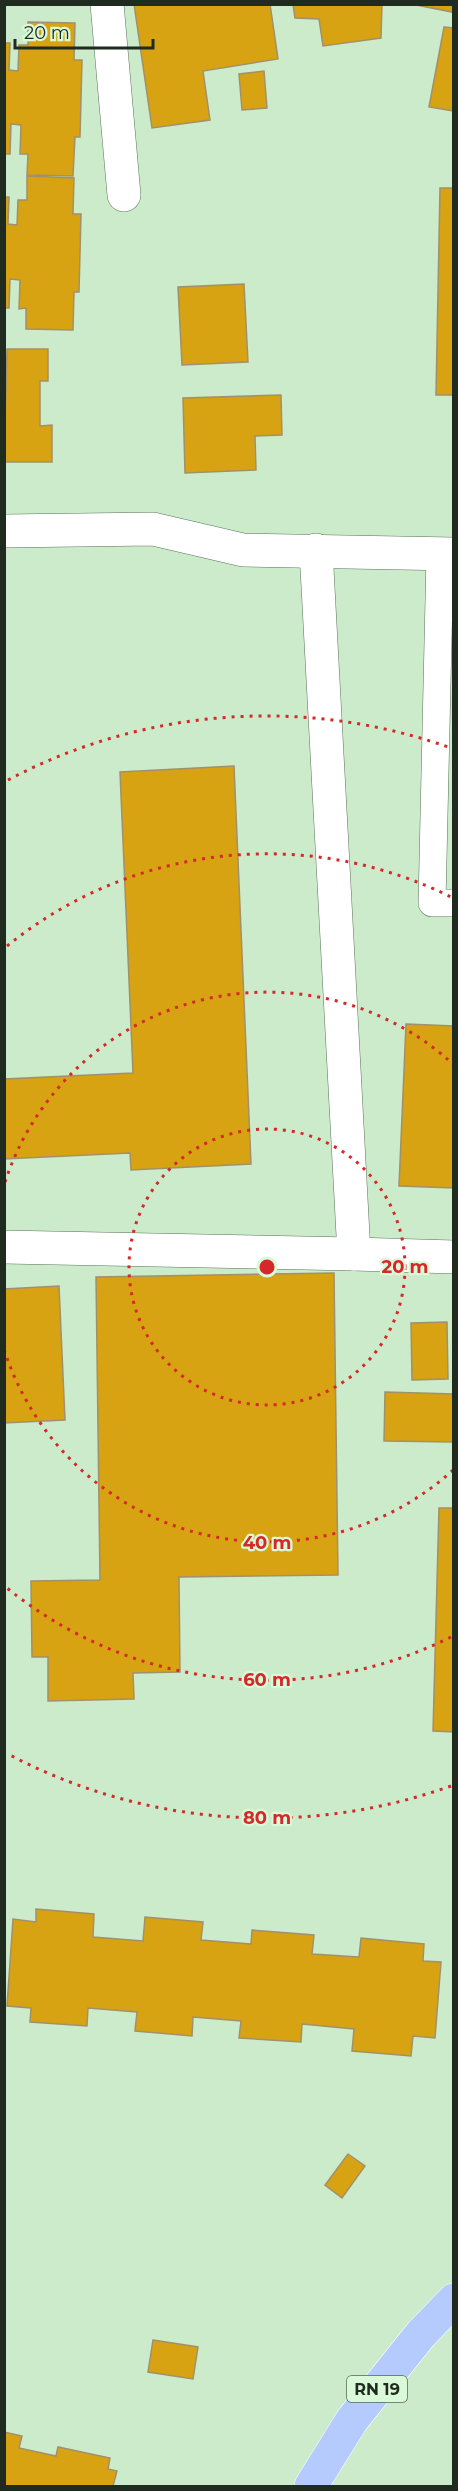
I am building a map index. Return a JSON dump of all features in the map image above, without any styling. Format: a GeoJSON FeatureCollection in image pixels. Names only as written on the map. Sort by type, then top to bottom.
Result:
{"type":"FeatureCollection","features":[{"type":"Feature","properties":{"kind":"main road","name":"RN 19"},"geometry":{"type":"LineString","coordinates":[[311,2487],[352,2420],[421,2334],[453,2300]]}},
{"type":"Feature","properties":{"kind":"street"},"geometry":{"type":"LineString","coordinates":[[107,4],[124,195]]}},
{"type":"Feature","properties":{"kind":"street"},"geometry":{"type":"LineString","coordinates":[[4,531],[153,529],[243,550],[447,554]]}},
{"type":"Feature","properties":{"kind":"street"},"geometry":{"type":"LineString","coordinates":[[316,550],[354,1254]]}},
{"type":"Feature","properties":{"kind":"street"},"geometry":{"type":"LineString","coordinates":[[4,1246],[453,1257]]}},
{"type":"Feature","properties":{"kind":"lane"},"geometry":{"type":"LineString","coordinates":[[447,554],[443,862],[432,903],[453,903]]}},
{"type":"Feature","properties":{"kind":"building"},"geometry":{"type":"Polygon","coordinates":[[[134,4],[270,4],[278,59],[203,71],[210,120],[152,128],[134,4]]]}},
{"type":"Feature","properties":{"kind":"building"},"geometry":{"type":"Polygon","coordinates":[[[293,4],[382,4],[381,38],[323,46],[319,19],[295,18],[293,4]]]}},
{"type":"Feature","properties":{"kind":"building"},"geometry":{"type":"Polygon","coordinates":[[[411,4],[453,4],[452,12],[411,4]]]}},
{"type":"Feature","properties":{"kind":"building"},"geometry":{"type":"Polygon","coordinates":[[[28,22],[75,23],[74,60],[82,60],[80,137],[75,137],[73,176],[27,175],[28,154],[20,154],[21,125],[11,124],[10,154],[4,154],[4,43],[10,43],[9,70],[18,71],[19,45],[28,45],[28,22]]]}},
{"type":"Feature","properties":{"kind":"building"},"geometry":{"type":"Polygon","coordinates":[[[444,27],[454,28],[454,111],[429,107],[444,27]]]}},
{"type":"Feature","properties":{"kind":"building"},"geometry":{"type":"Polygon","coordinates":[[[264,71],[267,108],[242,110],[239,74],[264,71]]]}},
{"type":"Feature","properties":{"kind":"building"},"geometry":{"type":"Polygon","coordinates":[[[27,176],[74,178],[73,214],[81,214],[79,292],[74,292],[73,330],[26,329],[26,308],[19,309],[20,280],[10,279],[9,308],[4,308],[4,197],[9,197],[8,224],[17,225],[18,200],[27,200],[27,176]]]}},
{"type":"Feature","properties":{"kind":"building"},"geometry":{"type":"Polygon","coordinates":[[[440,188],[454,188],[454,395],[436,395],[440,188]]]}},
{"type":"Feature","properties":{"kind":"building"},"geometry":{"type":"Polygon","coordinates":[[[244,284],[248,362],[182,365],[178,287],[244,284]]]}},
{"type":"Feature","properties":{"kind":"building"},"geometry":{"type":"Polygon","coordinates":[[[7,349],[48,349],[48,381],[40,381],[40,426],[52,425],[52,462],[4,462],[7,349]]]}},
{"type":"Feature","properties":{"kind":"building"},"geometry":{"type":"Polygon","coordinates":[[[281,395],[282,435],[255,436],[256,470],[185,473],[183,398],[281,395]]]}},
{"type":"Feature","properties":{"kind":"building"},"geometry":{"type":"Polygon","coordinates":[[[234,766],[251,1164],[131,1170],[130,1153],[4,1159],[4,1079],[133,1073],[120,772],[234,766]]]}},
{"type":"Feature","properties":{"kind":"building"},"geometry":{"type":"Polygon","coordinates":[[[406,1024],[454,1026],[454,1188],[399,1186],[406,1024]]]}},
{"type":"Feature","properties":{"kind":"building"},"geometry":{"type":"Polygon","coordinates":[[[334,1273],[338,1575],[179,1577],[180,1672],[133,1673],[134,1699],[48,1701],[48,1657],[32,1657],[31,1581],[100,1580],[96,1277],[334,1273]]]}},
{"type":"Feature","properties":{"kind":"building"},"geometry":{"type":"Polygon","coordinates":[[[59,1286],[65,1420],[4,1423],[4,1289],[59,1286]]]}},
{"type":"Feature","properties":{"kind":"building"},"geometry":{"type":"Polygon","coordinates":[[[447,1322],[448,1379],[412,1380],[411,1323],[447,1322]]]}},
{"type":"Feature","properties":{"kind":"building"},"geometry":{"type":"Polygon","coordinates":[[[385,1392],[454,1394],[454,1442],[384,1441],[385,1392]]]}},
{"type":"Feature","properties":{"kind":"building"},"geometry":{"type":"Polygon","coordinates":[[[439,1508],[454,1508],[454,1732],[433,1731],[439,1508]]]}},
{"type":"Feature","properties":{"kind":"building"},"geometry":{"type":"Polygon","coordinates":[[[36,1909],[94,1914],[93,1937],[143,1941],[145,1917],[203,1922],[201,1940],[251,1944],[252,1930],[314,1935],[312,1954],[359,1957],[361,1938],[424,1944],[423,1961],[441,1962],[435,2038],[413,2036],[411,2056],[352,2051],[354,2029],[302,2024],[301,2042],[239,2038],[241,2021],[193,2017],[192,2036],[135,2031],[137,2012],[88,2008],[87,2026],[30,2022],[31,2008],[7,2006],[13,1919],[36,1922],[36,1909]]]}},
{"type":"Feature","properties":{"kind":"building"},"geometry":{"type":"Polygon","coordinates":[[[348,2154],[365,2166],[342,2198],[325,2185],[348,2154]]]}},
{"type":"Feature","properties":{"kind":"building"},"geometry":{"type":"Polygon","coordinates":[[[153,2340],[198,2347],[193,2379],[148,2372],[153,2340]]]}},
{"type":"Feature","properties":{"kind":"building"},"geometry":{"type":"Polygon","coordinates":[[[4,2432],[22,2436],[19,2448],[56,2456],[58,2447],[110,2458],[108,2469],[117,2471],[113,2486],[4,2486],[4,2432]]]}}]}
